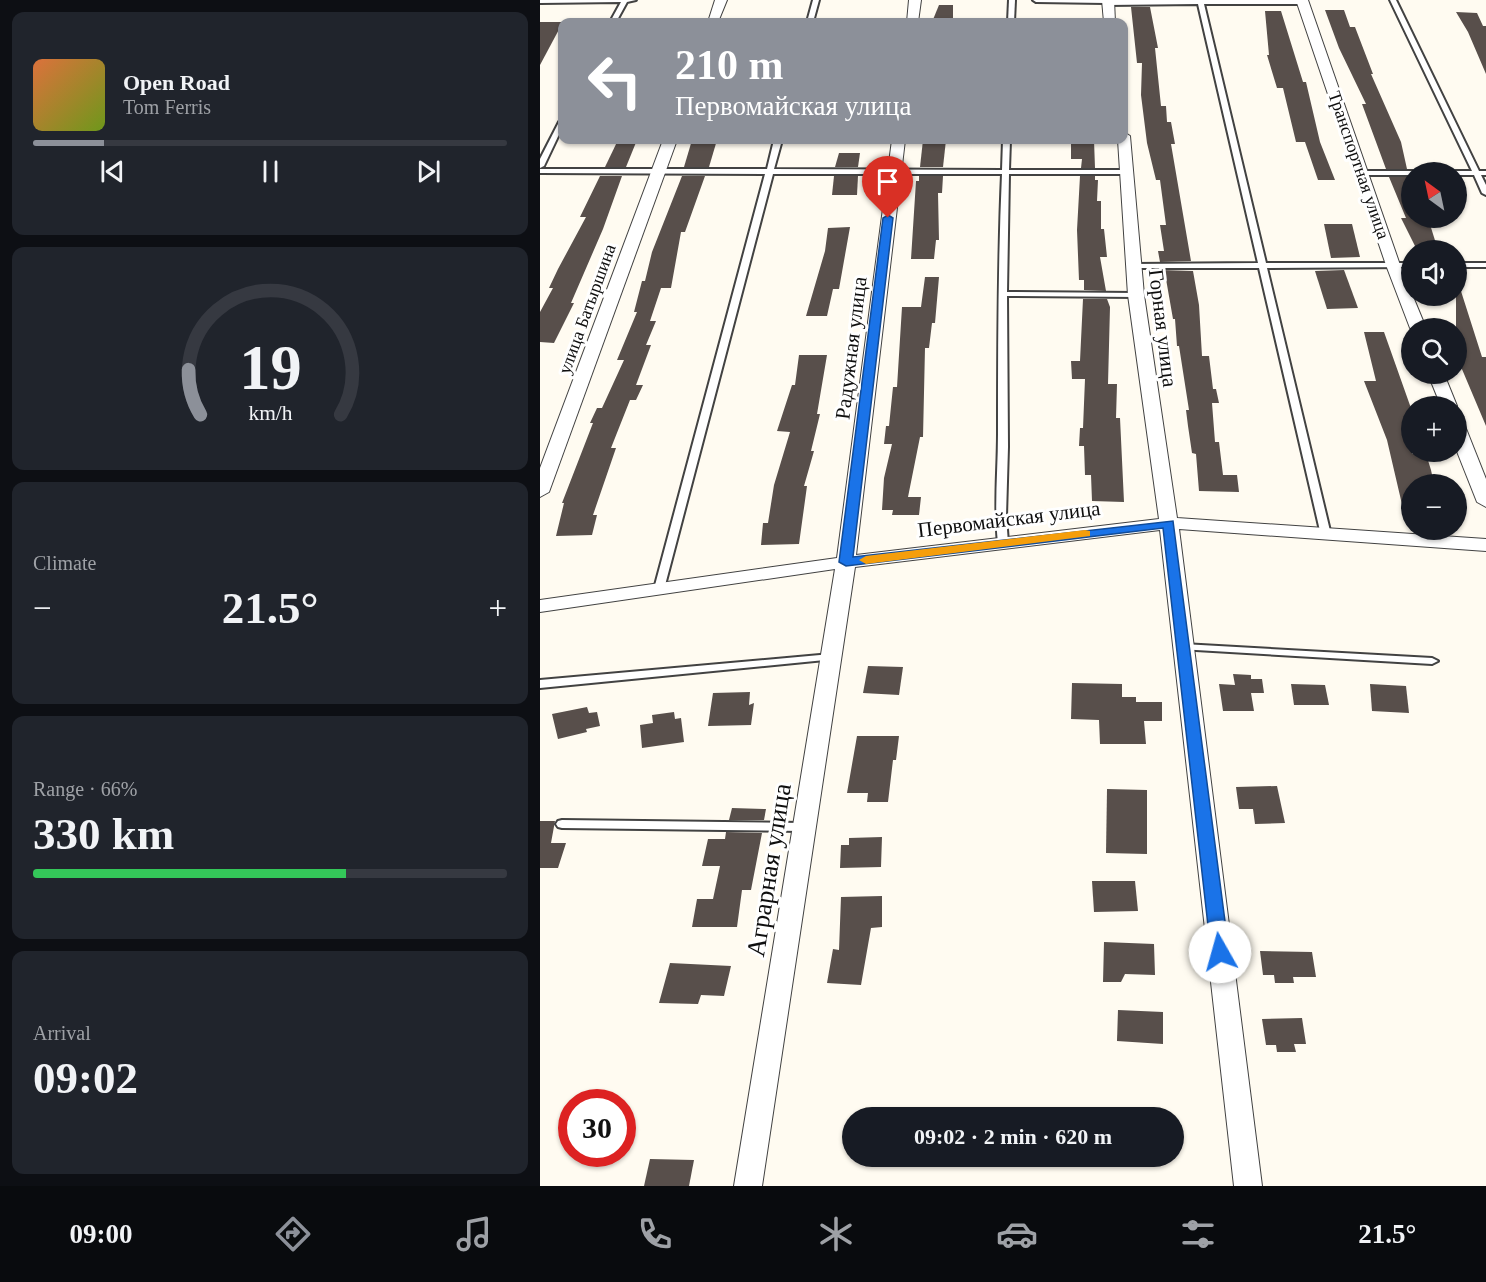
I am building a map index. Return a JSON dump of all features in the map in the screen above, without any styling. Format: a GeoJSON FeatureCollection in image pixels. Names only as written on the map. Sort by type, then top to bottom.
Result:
{"type":"FeatureCollection","features":[{"type":"Feature","properties":{"kind":"street"},"geometry":{"type":"LineString","coordinates":[[714,18],[721,0]]}},
{"type":"Feature","properties":{"kind":"street"},"geometry":{"type":"LineString","coordinates":[[913,18],[915,0]]}},
{"type":"Feature","properties":{"kind":"street"},"geometry":{"type":"LineString","coordinates":[[1108,1],[1110,18]]}},
{"type":"Feature","properties":{"kind":"street","name":"Транспортная улица"},"geometry":{"type":"LineString","coordinates":[[1302,1],[1393,265],[1414,318]]}},
{"type":"Feature","properties":{"kind":"street","name":"улица Батыршина"},"geometry":{"type":"LineString","coordinates":[[540,492],[668,144]]}},
{"type":"Feature","properties":{"kind":"street","name":"Радужная улица"},"geometry":{"type":"LineString","coordinates":[[846,562],[898,144]]}},
{"type":"Feature","properties":{"kind":"street","name":"Горная улица"},"geometry":{"type":"LineString","coordinates":[[1125,144],[1136,295],[1169,524],[1248,1186]]}},
{"type":"Feature","properties":{"kind":"street"},"geometry":{"type":"LineString","coordinates":[[1467,454],[1486,502]]}},
{"type":"Feature","properties":{"kind":"street","name":"Первомайская улица"},"geometry":{"type":"LineString","coordinates":[[540,606],[846,562],[1169,524],[1486,545]]}},
{"type":"Feature","properties":{"kind":"street","name":"Аграрная улица"},"geometry":{"type":"LineString","coordinates":[[748,1186],[846,562]]}},
{"type":"Feature","properties":{"kind":"lane"},"geometry":{"type":"LineString","coordinates":[[615,18],[625,0]]}},
{"type":"Feature","properties":{"kind":"lane"},"geometry":{"type":"LineString","coordinates":[[540,1],[633,0]]}},
{"type":"Feature","properties":{"kind":"lane"},"geometry":{"type":"LineString","coordinates":[[811,18],[816,0]]}},
{"type":"Feature","properties":{"kind":"lane"},"geometry":{"type":"LineString","coordinates":[[1011,18],[1012,0]]}},
{"type":"Feature","properties":{"kind":"lane"},"geometry":{"type":"LineString","coordinates":[[1036,0],[1302,1]]}},
{"type":"Feature","properties":{"kind":"lane"},"geometry":{"type":"LineString","coordinates":[[1392,0],[1407,33],[1482,173],[1486,193]]}},
{"type":"Feature","properties":{"kind":"lane"},"geometry":{"type":"LineString","coordinates":[[1200,1],[1326,535]]}},
{"type":"Feature","properties":{"kind":"lane"},"geometry":{"type":"LineString","coordinates":[[540,166],[558,130]]}},
{"type":"Feature","properties":{"kind":"lane"},"geometry":{"type":"LineString","coordinates":[[659,589],[777,144]]}},
{"type":"Feature","properties":{"kind":"lane"},"geometry":{"type":"LineString","coordinates":[[1003,543],[999,520],[1003,442],[1001,337],[1006,144]]}},
{"type":"Feature","properties":{"kind":"lane"},"geometry":{"type":"LineString","coordinates":[[540,171],[1128,172]]}},
{"type":"Feature","properties":{"kind":"lane"},"geometry":{"type":"LineString","coordinates":[[1362,173],[1401,173]]}},
{"type":"Feature","properties":{"kind":"lane"},"geometry":{"type":"LineString","coordinates":[[1134,266],[1401,265]]}},
{"type":"Feature","properties":{"kind":"lane"},"geometry":{"type":"LineString","coordinates":[[1467,265],[1486,265]]}},
{"type":"Feature","properties":{"kind":"lane"},"geometry":{"type":"LineString","coordinates":[[1003,294],[1136,295]]}},
{"type":"Feature","properties":{"kind":"lane"},"geometry":{"type":"LineString","coordinates":[[1183,647],[1432,661]]}},
{"type":"Feature","properties":{"kind":"lane"},"geometry":{"type":"LineString","coordinates":[[540,684],[831,657]]}},
{"type":"Feature","properties":{"kind":"lane"},"geometry":{"type":"LineString","coordinates":[[561,824],[804,827]]}},
{"type":"Feature","properties":{"kind":"building"},"geometry":{"type":"Polygon","coordinates":[[[939,5],[953,5],[953,18],[934,18],[939,5]]]}},
{"type":"Feature","properties":{"kind":"building"},"geometry":{"type":"Polygon","coordinates":[[[1131,7],[1150,7],[1158,48],[1155,48],[1161,106],[1166,106],[1167,122],[1171,122],[1175,144],[1171,144],[1191,261],[1160,262],[1158,251],[1164,251],[1160,225],[1166,225],[1160,180],[1156,180],[1147,143],[1141,95],[1142,63],[1137,63],[1131,7]]]}},
{"type":"Feature","properties":{"kind":"building"},"geometry":{"type":"Polygon","coordinates":[[[1325,10],[1344,10],[1350,27],[1355,27],[1373,74],[1371,74],[1401,142],[1405,162],[1401,162],[1401,169],[1386,169],[1362,104],[1366,104],[1339,48],[1325,10]]]}},
{"type":"Feature","properties":{"kind":"building"},"geometry":{"type":"Polygon","coordinates":[[[1265,11],[1281,11],[1303,82],[1306,82],[1320,142],[1335,180],[1318,180],[1305,142],[1296,142],[1283,88],[1277,88],[1267,55],[1269,55],[1265,11]]]}},
{"type":"Feature","properties":{"kind":"building"},"geometry":{"type":"Polygon","coordinates":[[[1456,12],[1477,13],[1483,26],[1486,26],[1486,74],[1468,32],[1456,12]]]}},
{"type":"Feature","properties":{"kind":"building"},"geometry":{"type":"Polygon","coordinates":[[[540,22],[558,22],[558,31],[540,65],[540,22]]]}},
{"type":"Feature","properties":{"kind":"building"},"geometry":{"type":"Polygon","coordinates":[[[616,144],[635,144],[626,167],[605,167],[616,144]]]}},
{"type":"Feature","properties":{"kind":"building"},"geometry":{"type":"Polygon","coordinates":[[[691,144],[716,144],[709,167],[684,167],[691,144]]]}},
{"type":"Feature","properties":{"kind":"building"},"geometry":{"type":"Polygon","coordinates":[[[923,144],[946,144],[943,167],[920,167],[923,144]]]}},
{"type":"Feature","properties":{"kind":"building"},"geometry":{"type":"Polygon","coordinates":[[[1071,144],[1094,144],[1095,168],[1081,168],[1082,159],[1071,159],[1071,144]]]}},
{"type":"Feature","properties":{"kind":"building"},"geometry":{"type":"Polygon","coordinates":[[[839,153],[860,153],[858,167],[835,167],[839,153]]]}},
{"type":"Feature","properties":{"kind":"building"},"geometry":{"type":"Polygon","coordinates":[[[600,176],[622,176],[603,229],[571,303],[574,303],[554,343],[540,342],[540,312],[553,288],[549,288],[558,269],[586,217],[580,217],[600,176]]]}},
{"type":"Feature","properties":{"kind":"building"},"geometry":{"type":"Polygon","coordinates":[[[682,176],[705,176],[685,232],[681,232],[671,288],[661,288],[650,321],[656,321],[646,345],[651,345],[636,385],[643,385],[636,400],[630,400],[611,448],[616,448],[593,515],[597,515],[592,535],[556,536],[564,503],[562,503],[593,423],[590,423],[597,408],[602,408],[624,360],[617,360],[637,312],[634,312],[652,252],[682,176]]]}},
{"type":"Feature","properties":{"kind":"building"},"geometry":{"type":"Polygon","coordinates":[[[834,176],[858,176],[857,195],[832,195],[834,176]]]}},
{"type":"Feature","properties":{"kind":"building"},"geometry":{"type":"Polygon","coordinates":[[[919,176],[943,176],[942,193],[938,193],[939,240],[936,240],[934,259],[911,259],[916,181],[919,181],[919,176]]]}},
{"type":"Feature","properties":{"kind":"building"},"geometry":{"type":"Polygon","coordinates":[[[1080,176],[1095,176],[1095,180],[1098,180],[1097,201],[1101,201],[1101,229],[1104,229],[1107,257],[1100,257],[1106,291],[1084,290],[1084,280],[1079,280],[1077,230],[1080,176]]]}},
{"type":"Feature","properties":{"kind":"building"},"geometry":{"type":"Polygon","coordinates":[[[1389,177],[1401,177],[1401,206],[1389,177]]]}},
{"type":"Feature","properties":{"kind":"building"},"geometry":{"type":"Polygon","coordinates":[[[1324,224],[1352,224],[1360,257],[1331,258],[1324,224]]]}},
{"type":"Feature","properties":{"kind":"building"},"geometry":{"type":"Polygon","coordinates":[[[850,227],[839,289],[833,289],[827,316],[806,316],[825,251],[828,228],[850,227]]]}},
{"type":"Feature","properties":{"kind":"building"},"geometry":{"type":"Polygon","coordinates":[[[1406,228],[1431,228],[1435,240],[1412,240],[1406,228]]]}},
{"type":"Feature","properties":{"kind":"building"},"geometry":{"type":"Polygon","coordinates":[[[1161,270],[1193,271],[1199,305],[1202,356],[1209,356],[1213,389],[1216,389],[1219,403],[1212,403],[1215,442],[1219,442],[1223,475],[1237,475],[1239,492],[1199,491],[1196,454],[1192,453],[1186,410],[1189,410],[1179,346],[1177,346],[1175,319],[1173,319],[1166,279],[1163,279],[1161,270]]]}},
{"type":"Feature","properties":{"kind":"building"},"geometry":{"type":"Polygon","coordinates":[[[1344,270],[1358,308],[1327,309],[1315,271],[1344,270]]]}},
{"type":"Feature","properties":{"kind":"building"},"geometry":{"type":"Polygon","coordinates":[[[925,277],[939,277],[935,323],[932,323],[929,348],[925,348],[923,437],[920,437],[908,497],[921,497],[919,515],[892,515],[893,510],[882,510],[884,478],[892,444],[884,444],[886,426],[889,426],[893,387],[897,387],[902,307],[921,307],[925,277]]]}},
{"type":"Feature","properties":{"kind":"building"},"geometry":{"type":"Polygon","coordinates":[[[1083,299],[1107,299],[1110,307],[1108,384],[1117,384],[1116,418],[1120,418],[1124,502],[1092,501],[1091,475],[1085,475],[1084,446],[1079,446],[1080,428],[1083,428],[1085,379],[1072,379],[1071,361],[1080,361],[1083,299]]]}},
{"type":"Feature","properties":{"kind":"building"},"geometry":{"type":"Polygon","coordinates":[[[1456,306],[1466,306],[1482,357],[1486,357],[1486,426],[1467,381],[1467,318],[1456,318],[1456,306]]]}},
{"type":"Feature","properties":{"kind":"building"},"geometry":{"type":"Polygon","coordinates":[[[1364,332],[1384,332],[1407,396],[1401,396],[1401,462],[1428,462],[1431,470],[1432,474],[1401,474],[1401,500],[1387,440],[1364,381],[1376,381],[1364,332]]]}},
{"type":"Feature","properties":{"kind":"building"},"geometry":{"type":"Polygon","coordinates":[[[799,355],[827,355],[817,414],[820,414],[811,451],[814,451],[804,486],[807,486],[799,544],[761,545],[763,523],[768,523],[774,485],[790,432],[777,431],[792,385],[795,385],[799,355]]]}},
{"type":"Feature","properties":{"kind":"building"},"geometry":{"type":"Polygon","coordinates":[[[868,666],[903,667],[899,695],[863,693],[868,666]]]}},
{"type":"Feature","properties":{"kind":"building"},"geometry":{"type":"Polygon","coordinates":[[[1233,674],[1251,675],[1251,679],[1262,679],[1264,693],[1251,693],[1254,711],[1223,711],[1219,684],[1235,685],[1233,674]]]}},
{"type":"Feature","properties":{"kind":"building"},"geometry":{"type":"Polygon","coordinates":[[[1072,683],[1122,684],[1122,697],[1136,697],[1136,702],[1162,702],[1162,721],[1144,721],[1146,744],[1100,744],[1099,720],[1071,719],[1072,683]]]}},
{"type":"Feature","properties":{"kind":"building"},"geometry":{"type":"Polygon","coordinates":[[[1291,684],[1325,685],[1329,705],[1294,705],[1291,684]]]}},
{"type":"Feature","properties":{"kind":"building"},"geometry":{"type":"Polygon","coordinates":[[[1370,684],[1406,686],[1409,713],[1372,711],[1370,684]]]}},
{"type":"Feature","properties":{"kind":"building"},"geometry":{"type":"Polygon","coordinates":[[[750,692],[749,705],[754,703],[751,725],[708,726],[713,693],[750,692]]]}},
{"type":"Feature","properties":{"kind":"building"},"geometry":{"type":"Polygon","coordinates":[[[587,707],[589,713],[597,712],[600,726],[586,729],[587,732],[558,739],[552,714],[587,707]]]}},
{"type":"Feature","properties":{"kind":"building"},"geometry":{"type":"Polygon","coordinates":[[[674,712],[675,719],[681,718],[684,742],[642,748],[640,725],[653,723],[652,715],[674,712]]]}},
{"type":"Feature","properties":{"kind":"building"},"geometry":{"type":"Polygon","coordinates":[[[857,736],[899,736],[896,760],[893,760],[888,802],[867,802],[868,793],[847,793],[857,736]]]}},
{"type":"Feature","properties":{"kind":"building"},"geometry":{"type":"Polygon","coordinates":[[[1277,786],[1285,823],[1255,824],[1253,809],[1239,809],[1236,787],[1277,786]]]}},
{"type":"Feature","properties":{"kind":"building"},"geometry":{"type":"Polygon","coordinates":[[[1107,789],[1147,790],[1147,854],[1106,853],[1107,789]]]}},
{"type":"Feature","properties":{"kind":"building"},"geometry":{"type":"Polygon","coordinates":[[[732,808],[766,809],[764,820],[729,820],[732,808]]]}},
{"type":"Feature","properties":{"kind":"building"},"geometry":{"type":"Polygon","coordinates":[[[540,821],[555,821],[551,843],[566,843],[558,868],[540,868],[540,821]]]}},
{"type":"Feature","properties":{"kind":"building"},"geometry":{"type":"Polygon","coordinates":[[[726,832],[762,833],[751,890],[742,890],[737,927],[692,927],[697,899],[713,899],[720,866],[702,866],[708,839],[725,839],[726,832]]]}},
{"type":"Feature","properties":{"kind":"building"},"geometry":{"type":"Polygon","coordinates":[[[882,837],[881,867],[840,868],[841,845],[849,845],[849,838],[882,837]]]}},
{"type":"Feature","properties":{"kind":"building"},"geometry":{"type":"Polygon","coordinates":[[[1092,881],[1135,881],[1138,911],[1094,912],[1092,881]]]}},
{"type":"Feature","properties":{"kind":"building"},"geometry":{"type":"Polygon","coordinates":[[[882,896],[882,927],[871,928],[861,985],[827,983],[833,949],[839,950],[841,897],[882,896]]]}},
{"type":"Feature","properties":{"kind":"building"},"geometry":{"type":"Polygon","coordinates":[[[1104,942],[1154,944],[1155,975],[1125,974],[1121,982],[1103,982],[1104,942]]]}},
{"type":"Feature","properties":{"kind":"building"},"geometry":{"type":"Polygon","coordinates":[[[1260,951],[1312,952],[1316,977],[1293,977],[1294,983],[1275,983],[1274,975],[1263,975],[1260,951]]]}},
{"type":"Feature","properties":{"kind":"building"},"geometry":{"type":"Polygon","coordinates":[[[670,963],[731,966],[724,996],[701,995],[698,1004],[659,1003],[670,963]]]}},
{"type":"Feature","properties":{"kind":"building"},"geometry":{"type":"Polygon","coordinates":[[[1118,1010],[1163,1012],[1163,1044],[1117,1041],[1118,1010]]]}},
{"type":"Feature","properties":{"kind":"building"},"geometry":{"type":"Polygon","coordinates":[[[1302,1018],[1306,1044],[1294,1044],[1296,1052],[1277,1052],[1276,1045],[1266,1045],[1262,1019],[1302,1018]]]}},
{"type":"Feature","properties":{"kind":"building"},"geometry":{"type":"Polygon","coordinates":[[[650,1159],[694,1160],[689,1186],[644,1186],[650,1159]]]}},
{"type":"Feature","properties":{"kind":"slow traffic"},"geometry":{"type":"LineString","coordinates":[[866,560],[1085,534]]}},
{"type":"Feature","properties":{"kind":"route"},"geometry":{"type":"LineString","coordinates":[[888,218],[846,562],[1169,524],[1220,952]]}}]}
